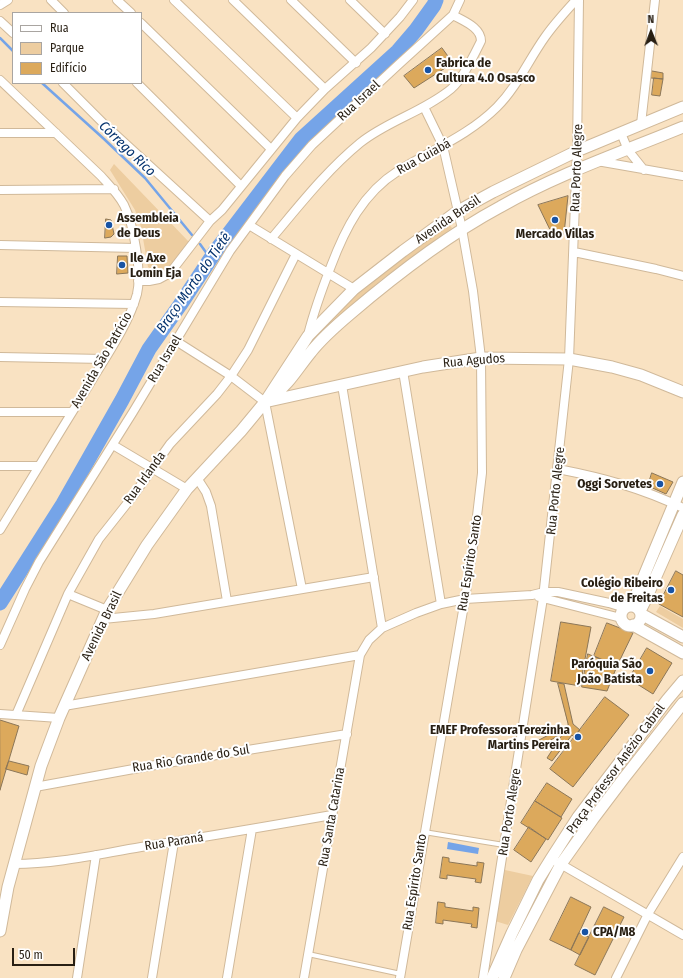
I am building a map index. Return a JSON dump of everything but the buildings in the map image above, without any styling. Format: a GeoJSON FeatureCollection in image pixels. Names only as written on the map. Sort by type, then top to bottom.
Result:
{"type":"FeatureCollection","features":[{"type":"Feature","properties":{"kind":"main road","name":"Avenida Brasil"},"geometry":{"type":"LineString","coordinates":[[0,931],[4,891],[14,864],[35,787],[59,718],[105,615],[146,545],[186,489],[241,431],[265,402],[308,336],[354,289],[458,211],[493,192],[577,151],[683,108]]}},
{"type":"Feature","properties":{"kind":"main road","name":"Avenida Brasil"},"geometry":{"type":"LineString","coordinates":[[265,402],[291,380],[312,350],[349,314],[412,264],[462,229],[500,206],[577,170],[683,127]]}},
{"type":"Feature","properties":{"kind":"main road","name":"Rua Agudos"},"geometry":{"type":"LineString","coordinates":[[265,402],[403,371],[481,358],[569,359],[612,367],[641,375],[683,392]]}},
{"type":"Feature","properties":{"kind":"main road"},"geometry":{"type":"LineString","coordinates":[[291,380],[291,388],[296,395]]}},
{"type":"Feature","properties":{"kind":"main road"},"geometry":{"type":"LineString","coordinates":[[683,482],[678,506],[636,595],[627,625],[633,626],[683,653]]}},
{"type":"Feature","properties":{"kind":"main road"},"geometry":{"type":"LineString","coordinates":[[631,611],[646,599],[683,515]]}},
{"type":"Feature","properties":{"kind":"main road"},"geometry":{"type":"LineString","coordinates":[[631,611],[683,637]]}},
{"type":"Feature","properties":{"kind":"main road","name":"Praça Professor Anézio Cabral"},"geometry":{"type":"LineString","coordinates":[[556,861],[578,817],[683,681]]}},
{"type":"Feature","properties":{"kind":"main road","name":"Praça Professor Anézio Cabral"},"geometry":{"type":"LineString","coordinates":[[556,861],[592,819],[683,703]]}},
{"type":"Feature","properties":{"kind":"main road"},"geometry":{"type":"LineString","coordinates":[[492,978],[538,880],[556,861]]}},
{"type":"Feature","properties":{"kind":"main road"},"geometry":{"type":"LineString","coordinates":[[504,978],[556,861]]}},
{"type":"Feature","properties":{"kind":"street"},"geometry":{"type":"LineString","coordinates":[[0,6],[8,0]]}},
{"type":"Feature","properties":{"kind":"street"},"geometry":{"type":"LineString","coordinates":[[50,0],[63,12]]}},
{"type":"Feature","properties":{"kind":"street"},"geometry":{"type":"LineString","coordinates":[[117,0],[130,12]]}},
{"type":"Feature","properties":{"kind":"street"},"geometry":{"type":"LineString","coordinates":[[174,0],[297,118]]}},
{"type":"Feature","properties":{"kind":"street"},"geometry":{"type":"LineString","coordinates":[[233,0],[325,89]]}},
{"type":"Feature","properties":{"kind":"street"},"geometry":{"type":"LineString","coordinates":[[291,0],[356,63]]}},
{"type":"Feature","properties":{"kind":"street"},"geometry":{"type":"LineString","coordinates":[[350,0],[385,34]]}},
{"type":"Feature","properties":{"kind":"street"},"geometry":{"type":"LineString","coordinates":[[271,239],[334,166],[346,155],[369,136],[425,109],[452,89],[467,68],[481,41],[481,36],[478,31],[453,15],[460,0]]}},
{"type":"Feature","properties":{"kind":"street","name":"Rua Cuiabá"},"geometry":{"type":"LineString","coordinates":[[308,336],[316,306],[344,234],[369,196],[389,177],[470,130],[497,108],[512,89],[545,38],[576,0]]}},
{"type":"Feature","properties":{"kind":"street","name":"Rua Porto Alegre"},"geometry":{"type":"LineString","coordinates":[[483,978],[544,595],[569,359],[577,170],[579,0]]}},
{"type":"Feature","properties":{"kind":"street"},"geometry":{"type":"LineString","coordinates":[[642,124],[656,0]]}},
{"type":"Feature","properties":{"kind":"street"},"geometry":{"type":"LineString","coordinates":[[138,281],[159,279],[170,273],[210,221],[222,210],[297,118],[325,89],[356,63],[385,34],[410,1]]}},
{"type":"Feature","properties":{"kind":"street","name":"Rua Israel"},"geometry":{"type":"LineString","coordinates":[[0,645],[39,562],[113,445],[230,251],[285,176],[312,145],[453,15]]}},
{"type":"Feature","properties":{"kind":"street"},"geometry":{"type":"LineString","coordinates":[[0,20],[12,32]]}},
{"type":"Feature","properties":{"kind":"street"},"geometry":{"type":"LineString","coordinates":[[142,24],[271,149]]}},
{"type":"Feature","properties":{"kind":"street","name":"Avenida São Patrício"},"geometry":{"type":"LineString","coordinates":[[0,80],[56,132],[114,190],[124,205],[134,234],[138,281],[134,304],[115,341],[0,530]]}},
{"type":"Feature","properties":{"kind":"street"},"geometry":{"type":"LineString","coordinates":[[64,84],[210,221]]}},
{"type":"Feature","properties":{"kind":"street"},"geometry":{"type":"LineString","coordinates":[[138,84],[241,186]]}},
{"type":"Feature","properties":{"kind":"street","name":"Rua Espírito Santo"},"geometry":{"type":"LineString","coordinates":[[400,976],[465,599],[482,473],[481,358],[473,291],[462,229],[443,146],[425,109]]}},
{"type":"Feature","properties":{"kind":"street"},"geometry":{"type":"LineString","coordinates":[[0,133],[56,132]]}},
{"type":"Feature","properties":{"kind":"street"},"geometry":{"type":"LineString","coordinates":[[621,133],[628,150],[644,170]]}},
{"type":"Feature","properties":{"kind":"street"},"geometry":{"type":"LineString","coordinates":[[597,162],[683,176]]}},
{"type":"Feature","properties":{"kind":"street"},"geometry":{"type":"LineString","coordinates":[[0,190],[114,190]]}},
{"type":"Feature","properties":{"kind":"street"},"geometry":{"type":"LineString","coordinates":[[249,225],[354,289]]}},
{"type":"Feature","properties":{"kind":"street"},"geometry":{"type":"LineString","coordinates":[[0,245],[136,248]]}},
{"type":"Feature","properties":{"kind":"street"},"geometry":{"type":"LineString","coordinates":[[574,252],[683,276]]}},
{"type":"Feature","properties":{"kind":"street","name":"Rua Irlanda"},"geometry":{"type":"LineString","coordinates":[[16,715],[68,594],[99,539],[134,496],[170,444],[217,394],[231,376],[248,350],[296,254]]}},
{"type":"Feature","properties":{"kind":"street"},"geometry":{"type":"LineString","coordinates":[[0,302],[134,304]]}},
{"type":"Feature","properties":{"kind":"street"},"geometry":{"type":"LineString","coordinates":[[176,341],[231,376],[265,402],[302,590]]}},
{"type":"Feature","properties":{"kind":"street"},"geometry":{"type":"LineString","coordinates":[[0,357],[104,359]]}},
{"type":"Feature","properties":{"kind":"street"},"geometry":{"type":"LineString","coordinates":[[403,371],[441,604]]}},
{"type":"Feature","properties":{"kind":"street"},"geometry":{"type":"LineString","coordinates":[[342,385],[382,628]]}},
{"type":"Feature","properties":{"kind":"street"},"geometry":{"type":"LineString","coordinates":[[0,412],[72,412]]}},
{"type":"Feature","properties":{"kind":"street"},"geometry":{"type":"LineString","coordinates":[[113,445],[152,470],[186,489]]}},
{"type":"Feature","properties":{"kind":"street"},"geometry":{"type":"LineString","coordinates":[[0,466],[39,466]]}},
{"type":"Feature","properties":{"kind":"street"},"geometry":{"type":"LineString","coordinates":[[558,469],[621,483],[642,490],[678,506]]}},
{"type":"Feature","properties":{"kind":"street"},"geometry":{"type":"LineString","coordinates":[[197,478],[206,492],[211,506],[227,601]]}},
{"type":"Feature","properties":{"kind":"street"},"geometry":{"type":"LineString","coordinates":[[68,594],[105,615],[154,614],[374,577]]}},
{"type":"Feature","properties":{"kind":"street"},"geometry":{"type":"LineString","coordinates":[[544,595],[558,592],[609,603],[631,611]]}},
{"type":"Feature","properties":{"kind":"street"},"geometry":{"type":"LineString","coordinates":[[64,706],[360,655],[369,640],[382,628],[416,612],[441,604],[465,599],[544,595],[631,611]]}},
{"type":"Feature","properties":{"kind":"street","name":"Rua Santa Catarina"},"geometry":{"type":"LineString","coordinates":[[304,978],[360,655]]}},
{"type":"Feature","properties":{"kind":"street"},"geometry":{"type":"LineString","coordinates":[[0,714],[59,718]]}},
{"type":"Feature","properties":{"kind":"street","name":"Rua Rio Grande do Sul"},"geometry":{"type":"LineString","coordinates":[[35,787],[165,763],[347,734]]}},
{"type":"Feature","properties":{"kind":"street","name":"Rua Paraná"},"geometry":{"type":"LineString","coordinates":[[14,864],[31,864],[96,855],[332,814]]}},
{"type":"Feature","properties":{"kind":"street"},"geometry":{"type":"LineString","coordinates":[[227,978],[252,829]]}},
{"type":"Feature","properties":{"kind":"street"},"geometry":{"type":"LineString","coordinates":[[152,978],[174,842]]}},
{"type":"Feature","properties":{"kind":"street"},"geometry":{"type":"LineString","coordinates":[[76,978],[96,855]]}},
{"type":"Feature","properties":{"kind":"street"},"geometry":{"type":"LineString","coordinates":[[616,978],[648,914],[683,857]]}},
{"type":"Feature","properties":{"kind":"street"},"geometry":{"type":"LineString","coordinates":[[556,861],[683,935]]}},
{"type":"Feature","properties":{"kind":"lane"},"geometry":{"type":"LineString","coordinates":[[424,832],[505,846]]}},
{"type":"Feature","properties":{"kind":"lane"},"geometry":{"type":"LineString","coordinates":[[308,954],[400,976]]}},
{"type":"Feature","properties":{"kind":"green space"},"geometry":{"type":"Polygon","coordinates":[[[114,164],[189,242],[166,271],[156,272],[148,267],[141,227],[135,210],[110,170],[114,164]]]}},
{"type":"Feature","properties":{"kind":"green space"},"geometry":{"type":"Polygon","coordinates":[[[448,223],[452,228],[381,280],[317,337],[314,333],[377,276],[448,223]]]}},
{"type":"Feature","properties":{"kind":"green space"},"geometry":{"type":"Polygon","coordinates":[[[660,606],[683,619],[683,628],[656,612],[660,606]]]}},
{"type":"Feature","properties":{"kind":"green space"},"geometry":{"type":"Polygon","coordinates":[[[505,870],[533,876],[508,925],[495,921],[494,911],[505,870]]]}},
{"type":"Feature","properties":{"kind":"water"},"geometry":{"type":"Polygon","coordinates":[[[448,842],[479,848],[478,854],[447,849],[448,842]]]}},
{"type":"Feature","properties":{"kind":"waterway","name":"Braço Morto do Tietê"},"geometry":{"type":"LineString","coordinates":[[0,603],[63,504],[149,349],[217,249],[301,139],[398,51],[416,30],[436,0]]}},
{"type":"Feature","properties":{"kind":"waterway","name":"Córrego Rico"},"geometry":{"type":"LineString","coordinates":[[0,38],[12,50]]}},
{"type":"Feature","properties":{"kind":"waterway","name":"Córrego Rico"},"geometry":{"type":"LineString","coordinates":[[43,84],[145,178],[192,235]]}},
{"type":"Feature","properties":{"kind":"waterway","name":"Córrego Rico"},"geometry":{"type":"LineString","coordinates":[[200,244],[210,258]]}},
{"type":"Feature","properties":{"kind":"place","name":"Fabrica de Cultura 4.0 Osasco"},"geometry":{"type":"Point","coordinates":[428,70]}},
{"type":"Feature","properties":{"kind":"place","name":"Mercado Villas"},"geometry":{"type":"Point","coordinates":[555,220]}},
{"type":"Feature","properties":{"kind":"place","name":"Assembleia de Deus"},"geometry":{"type":"Point","coordinates":[109,225]}},
{"type":"Feature","properties":{"kind":"place","name":"Ile Axe Lomin Eja"},"geometry":{"type":"Point","coordinates":[122,265]}},
{"type":"Feature","properties":{"kind":"place","name":"Oggi Sorvetes"},"geometry":{"type":"Point","coordinates":[660,484]}},
{"type":"Feature","properties":{"kind":"place","name":"Colégio Ribeiro de Freitas"},"geometry":{"type":"Point","coordinates":[671,590]}},
{"type":"Feature","properties":{"kind":"place","name":"Paróquia São João Batista"},"geometry":{"type":"Point","coordinates":[650,671]}},
{"type":"Feature","properties":{"kind":"place","name":"EMEF ProfessoraTerezinha Martins Pereira"},"geometry":{"type":"Point","coordinates":[578,737]}},
{"type":"Feature","properties":{"kind":"place","name":"CPA/M8"},"geometry":{"type":"Point","coordinates":[585,932]}}]}
